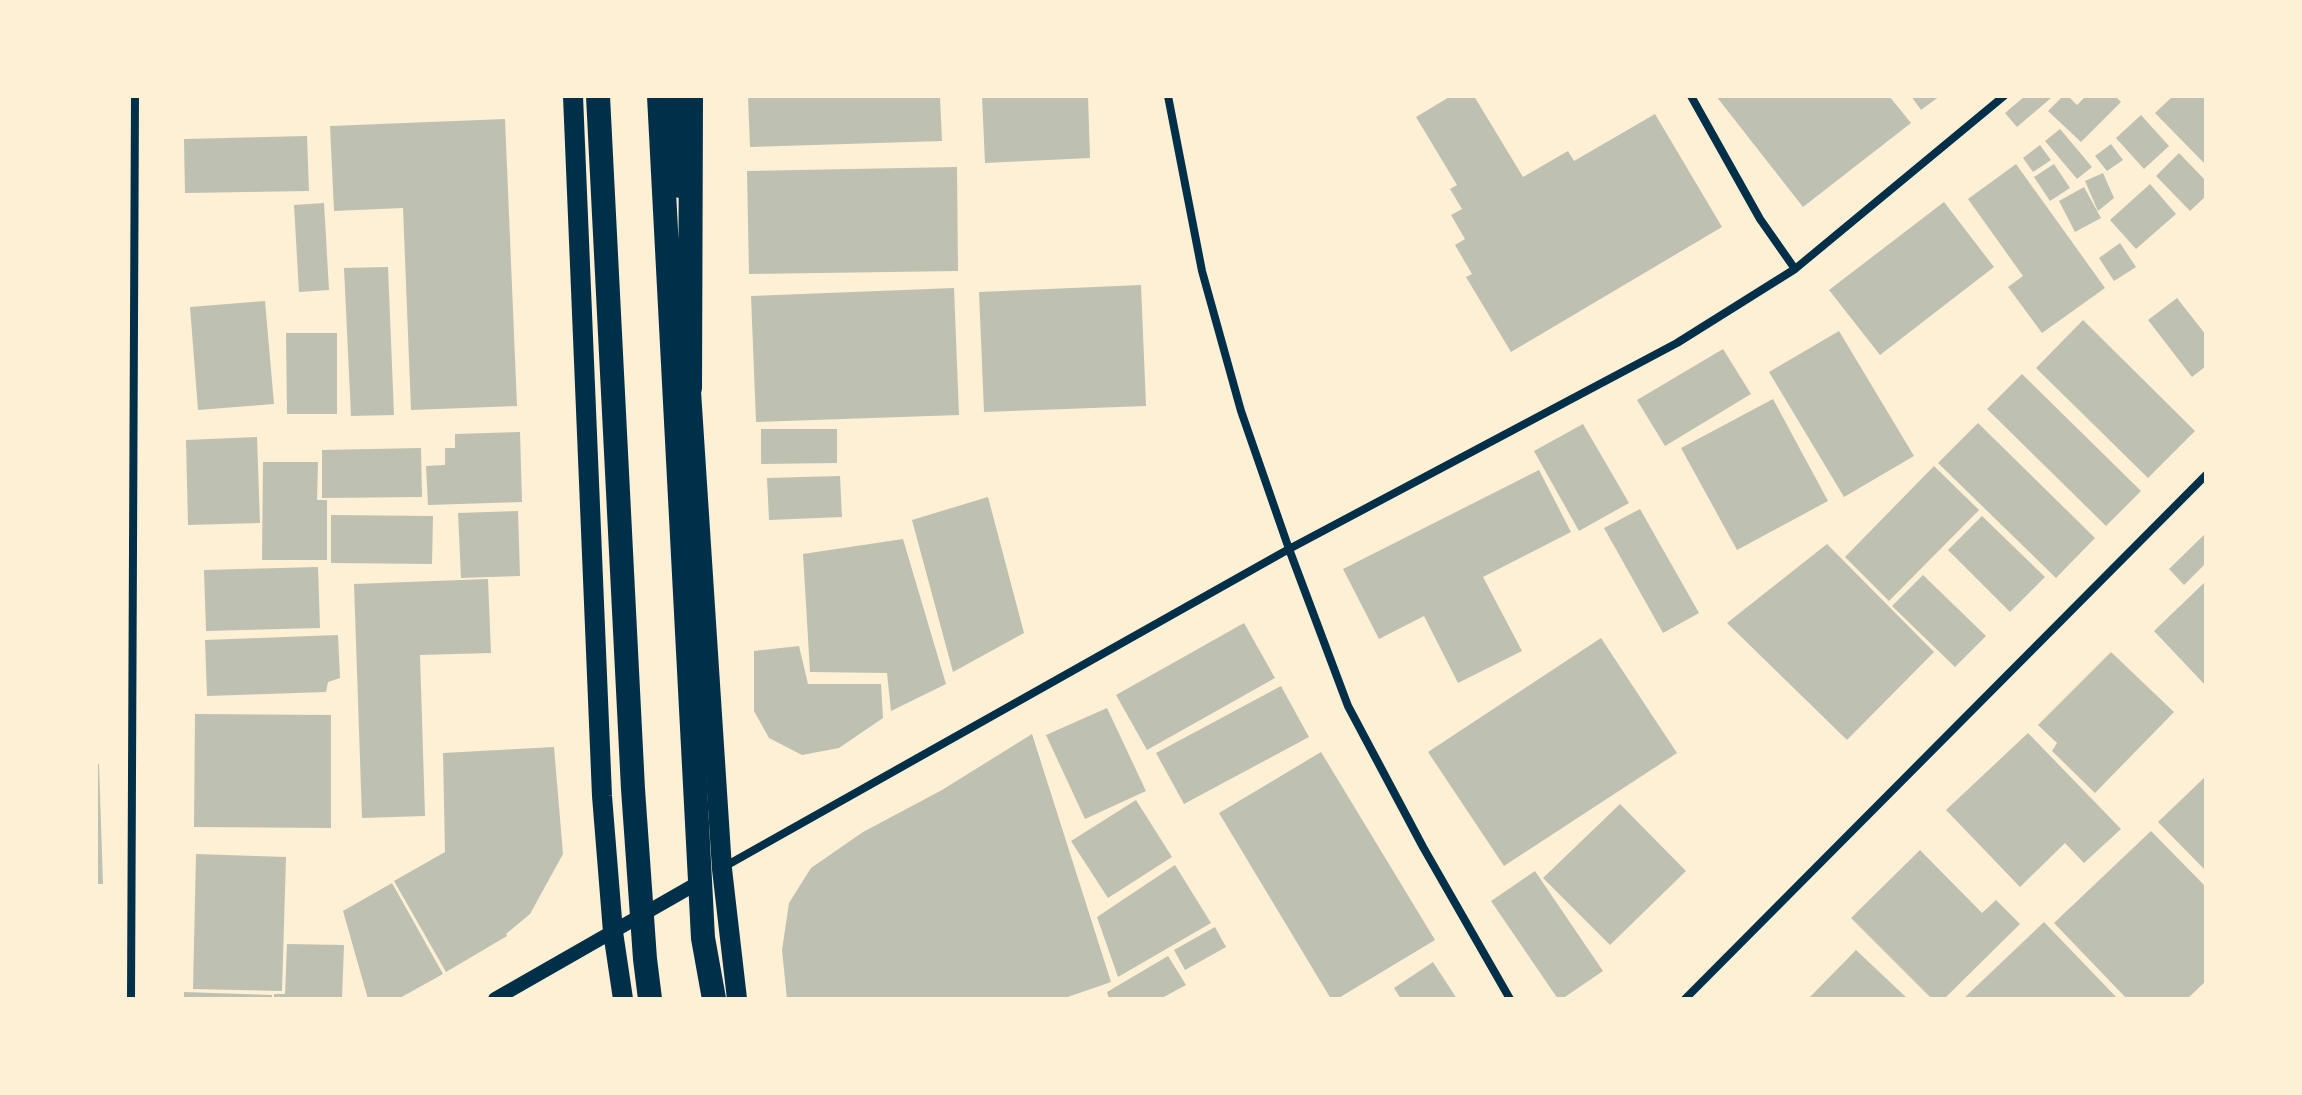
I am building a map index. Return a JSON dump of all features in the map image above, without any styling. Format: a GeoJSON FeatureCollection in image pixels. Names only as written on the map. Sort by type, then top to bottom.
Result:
{"type":"FeatureCollection","features":[{"type":"Feature","properties":{"kind":"highway"},"geometry":{"type":"LineString","coordinates":[[598,96],[633,789],[650,999]]}},
{"type":"Feature","properties":{"kind":"highway"},"geometry":{"type":"LineString","coordinates":[[659,96],[703,938],[714,999]]}},
{"type":"Feature","properties":{"kind":"highway"},"geometry":{"type":"LineString","coordinates":[[690,388],[691,96]]}},
{"type":"Feature","properties":{"kind":"main road"},"geometry":{"type":"LineString","coordinates":[[573,96],[602,780],[613,932],[623,999]]}},
{"type":"Feature","properties":{"kind":"main road"},"geometry":{"type":"LineString","coordinates":[[675,96],[690,388],[722,869],[737,999]]}},
{"type":"Feature","properties":{"kind":"street"},"geometry":{"type":"LineString","coordinates":[[131,999],[135,96]]}},
{"type":"Feature","properties":{"kind":"street"},"geometry":{"type":"LineString","coordinates":[[1168,96],[1202,271],[1241,411],[1348,706],[1423,847],[1510,999]]}},
{"type":"Feature","properties":{"kind":"street"},"geometry":{"type":"LineString","coordinates":[[1691,96],[1760,219],[1795,269]]}},
{"type":"Feature","properties":{"kind":"street"},"geometry":{"type":"LineString","coordinates":[[495,999],[1289,549],[1677,343],[1795,269],[2004,96]]}},
{"type":"Feature","properties":{"kind":"street"},"geometry":{"type":"LineString","coordinates":[[1685,999],[2206,475]]}},
{"type":"Feature","properties":{"kind":"building"},"geometry":{"type":"Polygon","coordinates":[[[748,96],[940,96],[942,141],[750,147],[748,96]]]}},
{"type":"Feature","properties":{"kind":"building"},"geometry":{"type":"Polygon","coordinates":[[[982,96],[1088,96],[1090,158],[985,163],[982,96]]]}},
{"type":"Feature","properties":{"kind":"building"},"geometry":{"type":"Polygon","coordinates":[[[1451,96],[1474,96],[1523,177],[1568,151],[1574,161],[1655,114],[1722,227],[1511,352],[1466,277],[1472,274],[1455,245],[1465,239],[1451,215],[1462,209],[1450,189],[1457,185],[1416,117],[1451,96]]]}},
{"type":"Feature","properties":{"kind":"building"},"geometry":{"type":"Polygon","coordinates":[[[1716,96],[1889,96],[1911,123],[1803,207],[1716,96]]]}},
{"type":"Feature","properties":{"kind":"building"},"geometry":{"type":"Polygon","coordinates":[[[1911,96],[1940,96],[1921,110],[1911,96]]]}},
{"type":"Feature","properties":{"kind":"building"},"geometry":{"type":"Polygon","coordinates":[[[2025,96],[2051,98],[2017,127],[2005,113],[2025,96]]]}},
{"type":"Feature","properties":{"kind":"building"},"geometry":{"type":"Polygon","coordinates":[[[2063,96],[2068,96],[2077,105],[2086,96],[2115,96],[2121,102],[2081,142],[2048,111],[2063,96]]]}},
{"type":"Feature","properties":{"kind":"building"},"geometry":{"type":"Polygon","coordinates":[[[2173,96],[2206,96],[2206,165],[2155,113],[2173,96]]]}},
{"type":"Feature","properties":{"kind":"building"},"geometry":{"type":"Polygon","coordinates":[[[2141,115],[2169,146],[2144,169],[2116,138],[2141,115]]]}},
{"type":"Feature","properties":{"kind":"building"},"geometry":{"type":"Polygon","coordinates":[[[505,119],[517,406],[411,410],[403,208],[334,211],[330,126],[505,119]]]}},
{"type":"Feature","properties":{"kind":"building"},"geometry":{"type":"Polygon","coordinates":[[[2060,129],[2092,167],[2077,179],[2045,141],[2060,129]]]}},
{"type":"Feature","properties":{"kind":"building"},"geometry":{"type":"Polygon","coordinates":[[[307,136],[309,191],[185,193],[184,139],[307,136]]]}},
{"type":"Feature","properties":{"kind":"building"},"geometry":{"type":"Polygon","coordinates":[[[2111,144],[2123,160],[2107,171],[2095,156],[2111,144]]]}},
{"type":"Feature","properties":{"kind":"building"},"geometry":{"type":"Polygon","coordinates":[[[2040,145],[2051,160],[2033,172],[2023,158],[2040,145]]]}},
{"type":"Feature","properties":{"kind":"building"},"geometry":{"type":"Polygon","coordinates":[[[2179,153],[2206,181],[2206,196],[2190,211],[2156,176],[2179,153]]]}},
{"type":"Feature","properties":{"kind":"building"},"geometry":{"type":"Polygon","coordinates":[[[2016,164],[2105,288],[2042,333],[2008,287],[2023,276],[1968,199],[2016,164]]]}},
{"type":"Feature","properties":{"kind":"building"},"geometry":{"type":"Polygon","coordinates":[[[2054,164],[2070,188],[2050,201],[2034,177],[2054,164]]]}},
{"type":"Feature","properties":{"kind":"building"},"geometry":{"type":"Polygon","coordinates":[[[957,167],[958,271],[749,274],[747,171],[957,167]]]}},
{"type":"Feature","properties":{"kind":"building"},"geometry":{"type":"Polygon","coordinates":[[[2103,173],[2114,198],[2098,211],[2085,181],[2103,173]]]}},
{"type":"Feature","properties":{"kind":"building"},"geometry":{"type":"Polygon","coordinates":[[[2150,184],[2176,214],[2136,249],[2110,220],[2150,184]]]}},
{"type":"Feature","properties":{"kind":"building"},"geometry":{"type":"Polygon","coordinates":[[[2084,187],[2101,218],[2075,232],[2059,201],[2084,187]]]}},
{"type":"Feature","properties":{"kind":"building"},"geometry":{"type":"Polygon","coordinates":[[[1944,202],[1994,267],[1880,355],[1829,290],[1944,202]]]}},
{"type":"Feature","properties":{"kind":"building"},"geometry":{"type":"Polygon","coordinates":[[[324,203],[329,290],[299,292],[294,205],[324,203]]]}},
{"type":"Feature","properties":{"kind":"building"},"geometry":{"type":"Polygon","coordinates":[[[2120,243],[2136,267],[2114,281],[2099,258],[2120,243]]]}},
{"type":"Feature","properties":{"kind":"building"},"geometry":{"type":"Polygon","coordinates":[[[388,267],[394,415],[351,416],[344,268],[388,267]]]}},
{"type":"Feature","properties":{"kind":"building"},"geometry":{"type":"Polygon","coordinates":[[[1141,285],[1146,406],[984,412],[979,292],[1141,285]]]}},
{"type":"Feature","properties":{"kind":"building"},"geometry":{"type":"Polygon","coordinates":[[[954,288],[959,415],[756,422],[751,296],[954,288]]]}},
{"type":"Feature","properties":{"kind":"building"},"geometry":{"type":"Polygon","coordinates":[[[2177,298],[2206,335],[2206,366],[2192,377],[2148,320],[2177,298]]]}},
{"type":"Feature","properties":{"kind":"building"},"geometry":{"type":"Polygon","coordinates":[[[265,301],[274,404],[198,410],[190,307],[265,301]]]}},
{"type":"Feature","properties":{"kind":"building"},"geometry":{"type":"Polygon","coordinates":[[[2083,320],[2195,431],[2148,478],[2036,368],[2083,320]]]}},
{"type":"Feature","properties":{"kind":"building"},"geometry":{"type":"Polygon","coordinates":[[[1839,331],[1914,456],[1844,497],[1769,372],[1839,331]]]}},
{"type":"Feature","properties":{"kind":"building"},"geometry":{"type":"Polygon","coordinates":[[[286,333],[337,333],[337,414],[287,414],[286,333]]]}},
{"type":"Feature","properties":{"kind":"building"},"geometry":{"type":"Polygon","coordinates":[[[1723,349],[1751,394],[1665,446],[1637,400],[1723,349]]]}},
{"type":"Feature","properties":{"kind":"building"},"geometry":{"type":"Polygon","coordinates":[[[2022,374],[2141,491],[2106,526],[1987,409],[2022,374]]]}},
{"type":"Feature","properties":{"kind":"building"},"geometry":{"type":"Polygon","coordinates":[[[1773,399],[1828,501],[1737,550],[1681,448],[1773,399]]]}},
{"type":"Feature","properties":{"kind":"building"},"geometry":{"type":"Polygon","coordinates":[[[1978,423],[2095,538],[2056,578],[1938,463],[1978,423]]]}},
{"type":"Feature","properties":{"kind":"building"},"geometry":{"type":"Polygon","coordinates":[[[1583,424],[1629,503],[1579,531],[1534,451],[1583,424]]]}},
{"type":"Feature","properties":{"kind":"building"},"geometry":{"type":"Polygon","coordinates":[[[761,429],[837,429],[837,463],[761,464],[761,429]]]}},
{"type":"Feature","properties":{"kind":"building"},"geometry":{"type":"Polygon","coordinates":[[[520,432],[522,502],[428,505],[426,466],[445,465],[445,448],[455,448],[455,434],[520,432]]]}},
{"type":"Feature","properties":{"kind":"building"},"geometry":{"type":"Polygon","coordinates":[[[257,437],[260,523],[188,525],[186,440],[257,437]]]}},
{"type":"Feature","properties":{"kind":"building"},"geometry":{"type":"Polygon","coordinates":[[[421,448],[422,497],[322,498],[322,450],[421,448]]]}},
{"type":"Feature","properties":{"kind":"building"},"geometry":{"type":"Polygon","coordinates":[[[263,462],[318,462],[317,500],[327,500],[327,560],[262,560],[263,462]]]}},
{"type":"Feature","properties":{"kind":"building"},"geometry":{"type":"Polygon","coordinates":[[[1934,466],[1979,510],[1889,601],[1845,557],[1934,466]]]}},
{"type":"Feature","properties":{"kind":"building"},"geometry":{"type":"Polygon","coordinates":[[[1539,470],[1571,532],[1483,577],[1522,651],[1458,683],[1424,616],[1379,639],[1343,569],[1539,470]]]}},
{"type":"Feature","properties":{"kind":"building"},"geometry":{"type":"Polygon","coordinates":[[[840,476],[842,517],[769,520],[767,478],[840,476]]]}},
{"type":"Feature","properties":{"kind":"building"},"geometry":{"type":"Polygon","coordinates":[[[988,497],[1024,633],[953,672],[912,520],[988,497]]]}},
{"type":"Feature","properties":{"kind":"building"},"geometry":{"type":"Polygon","coordinates":[[[1640,509],[1699,613],[1663,633],[1604,528],[1640,509]]]}},
{"type":"Feature","properties":{"kind":"building"},"geometry":{"type":"Polygon","coordinates":[[[518,511],[520,576],[461,578],[458,513],[518,511]]]}},
{"type":"Feature","properties":{"kind":"building"},"geometry":{"type":"Polygon","coordinates":[[[331,515],[433,516],[432,564],[331,563],[331,515]]]}},
{"type":"Feature","properties":{"kind":"building"},"geometry":{"type":"Polygon","coordinates":[[[1982,516],[2045,577],[2010,612],[1948,550],[1982,516]]]}},
{"type":"Feature","properties":{"kind":"building"},"geometry":{"type":"Polygon","coordinates":[[[2206,533],[2206,563],[2184,585],[2169,569],[2206,533]]]}},
{"type":"Feature","properties":{"kind":"building"},"geometry":{"type":"Polygon","coordinates":[[[903,539],[946,684],[891,711],[887,673],[810,672],[803,554],[903,539]]]}},
{"type":"Feature","properties":{"kind":"building"},"geometry":{"type":"Polygon","coordinates":[[[1827,544],[1934,652],[1847,740],[1727,623],[1827,544]]]}},
{"type":"Feature","properties":{"kind":"building"},"geometry":{"type":"Polygon","coordinates":[[[318,567],[320,628],[206,631],[204,570],[318,567]]]}},
{"type":"Feature","properties":{"kind":"building"},"geometry":{"type":"Polygon","coordinates":[[[1923,575],[1986,636],[1955,667],[1892,606],[1923,575]]]}},
{"type":"Feature","properties":{"kind":"building"},"geometry":{"type":"Polygon","coordinates":[[[488,579],[491,653],[420,655],[425,816],[362,818],[354,584],[488,579]]]}},
{"type":"Feature","properties":{"kind":"building"},"geometry":{"type":"Polygon","coordinates":[[[2206,581],[2206,686],[2154,631],[2206,581]]]}},
{"type":"Feature","properties":{"kind":"building"},"geometry":{"type":"Polygon","coordinates":[[[1244,623],[1275,678],[1147,750],[1116,695],[1244,623]]]}},
{"type":"Feature","properties":{"kind":"building"},"geometry":{"type":"Polygon","coordinates":[[[338,635],[340,678],[328,682],[326,692],[207,696],[205,640],[338,635]]]}},
{"type":"Feature","properties":{"kind":"building"},"geometry":{"type":"Polygon","coordinates":[[[1601,638],[1677,753],[1504,866],[1428,752],[1601,638]]]}},
{"type":"Feature","properties":{"kind":"building"},"geometry":{"type":"Polygon","coordinates":[[[799,646],[808,684],[881,684],[883,718],[839,748],[802,755],[769,738],[754,711],[754,651],[799,646]]]}},
{"type":"Feature","properties":{"kind":"building"},"geometry":{"type":"Polygon","coordinates":[[[2111,652],[2174,712],[2095,793],[2052,751],[2057,743],[2038,725],[2111,652]]]}},
{"type":"Feature","properties":{"kind":"building"},"geometry":{"type":"Polygon","coordinates":[[[1281,686],[1309,737],[1184,804],[1156,753],[1281,686]]]}},
{"type":"Feature","properties":{"kind":"building"},"geometry":{"type":"Polygon","coordinates":[[[1107,708],[1146,791],[1085,819],[1046,735],[1107,708]]]}},
{"type":"Feature","properties":{"kind":"building"},"geometry":{"type":"Polygon","coordinates":[[[195,714],[331,715],[331,828],[194,827],[195,714]]]}},
{"type":"Feature","properties":{"kind":"building"},"geometry":{"type":"Polygon","coordinates":[[[2028,733],[2121,829],[2084,863],[2065,843],[2020,887],[1946,810],[2028,733]]]}},
{"type":"Feature","properties":{"kind":"building"},"geometry":{"type":"Polygon","coordinates":[[[1032,734],[1111,982],[1062,999],[787,999],[782,950],[789,903],[811,868],[863,832],[942,790],[1032,734]]]}},
{"type":"Feature","properties":{"kind":"building"},"geometry":{"type":"Polygon","coordinates":[[[554,747],[563,854],[530,914],[507,936],[446,972],[394,881],[445,852],[443,753],[554,747]]]}},
{"type":"Feature","properties":{"kind":"building"},"geometry":{"type":"Polygon","coordinates":[[[1321,752],[1435,940],[1337,999],[1331,999],[1219,813],[1321,752]]]}},
{"type":"Feature","properties":{"kind":"building"},"geometry":{"type":"Polygon","coordinates":[[[96,764],[99,764],[103,884],[96,884],[96,764]]]}},
{"type":"Feature","properties":{"kind":"building"},"geometry":{"type":"Polygon","coordinates":[[[2206,776],[2206,871],[2158,822],[2206,776]]]}},
{"type":"Feature","properties":{"kind":"building"},"geometry":{"type":"Polygon","coordinates":[[[1136,800],[1172,857],[1108,898],[1071,841],[1136,800]]]}},
{"type":"Feature","properties":{"kind":"building"},"geometry":{"type":"Polygon","coordinates":[[[1620,804],[1686,871],[1610,945],[1543,878],[1620,804]]]}},
{"type":"Feature","properties":{"kind":"building"},"geometry":{"type":"Polygon","coordinates":[[[2151,831],[2206,887],[2206,981],[2187,999],[2127,999],[2054,923],[2151,831]]]}},
{"type":"Feature","properties":{"kind":"building"},"geometry":{"type":"Polygon","coordinates":[[[1920,850],[1982,913],[1996,900],[2020,924],[1944,999],[1932,999],[1851,918],[1920,850]]]}},
{"type":"Feature","properties":{"kind":"building"},"geometry":{"type":"Polygon","coordinates":[[[196,854],[286,857],[282,991],[193,989],[196,854]]]}},
{"type":"Feature","properties":{"kind":"building"},"geometry":{"type":"Polygon","coordinates":[[[1175,865],[1211,923],[1118,977],[1097,917],[1175,865]]]}},
{"type":"Feature","properties":{"kind":"building"},"geometry":{"type":"Polygon","coordinates":[[[1535,871],[1603,971],[1562,999],[1558,999],[1491,901],[1535,871]]]}},
{"type":"Feature","properties":{"kind":"building"},"geometry":{"type":"Polygon","coordinates":[[[392,883],[443,974],[398,999],[368,999],[343,911],[392,883]]]}},
{"type":"Feature","properties":{"kind":"building"},"geometry":{"type":"Polygon","coordinates":[[[2044,922],[2118,999],[1963,999],[2044,922]]]}},
{"type":"Feature","properties":{"kind":"building"},"geometry":{"type":"Polygon","coordinates":[[[1215,927],[1226,947],[1185,970],[1174,950],[1215,927]]]}},
{"type":"Feature","properties":{"kind":"building"},"geometry":{"type":"Polygon","coordinates":[[[287,944],[344,945],[342,999],[274,999],[274,994],[285,994],[287,944]]]}},
{"type":"Feature","properties":{"kind":"building"},"geometry":{"type":"Polygon","coordinates":[[[1856,950],[1908,999],[1808,999],[1856,950]]]}},
{"type":"Feature","properties":{"kind":"building"},"geometry":{"type":"Polygon","coordinates":[[[1168,956],[1186,985],[1160,999],[1109,999],[1107,992],[1168,956]]]}},
{"type":"Feature","properties":{"kind":"building"},"geometry":{"type":"Polygon","coordinates":[[[1433,962],[1457,999],[1401,999],[1394,988],[1433,962]]]}},
{"type":"Feature","properties":{"kind":"building"},"geometry":{"type":"Polygon","coordinates":[[[184,992],[272,995],[272,999],[184,999],[184,992]]]}}]}
